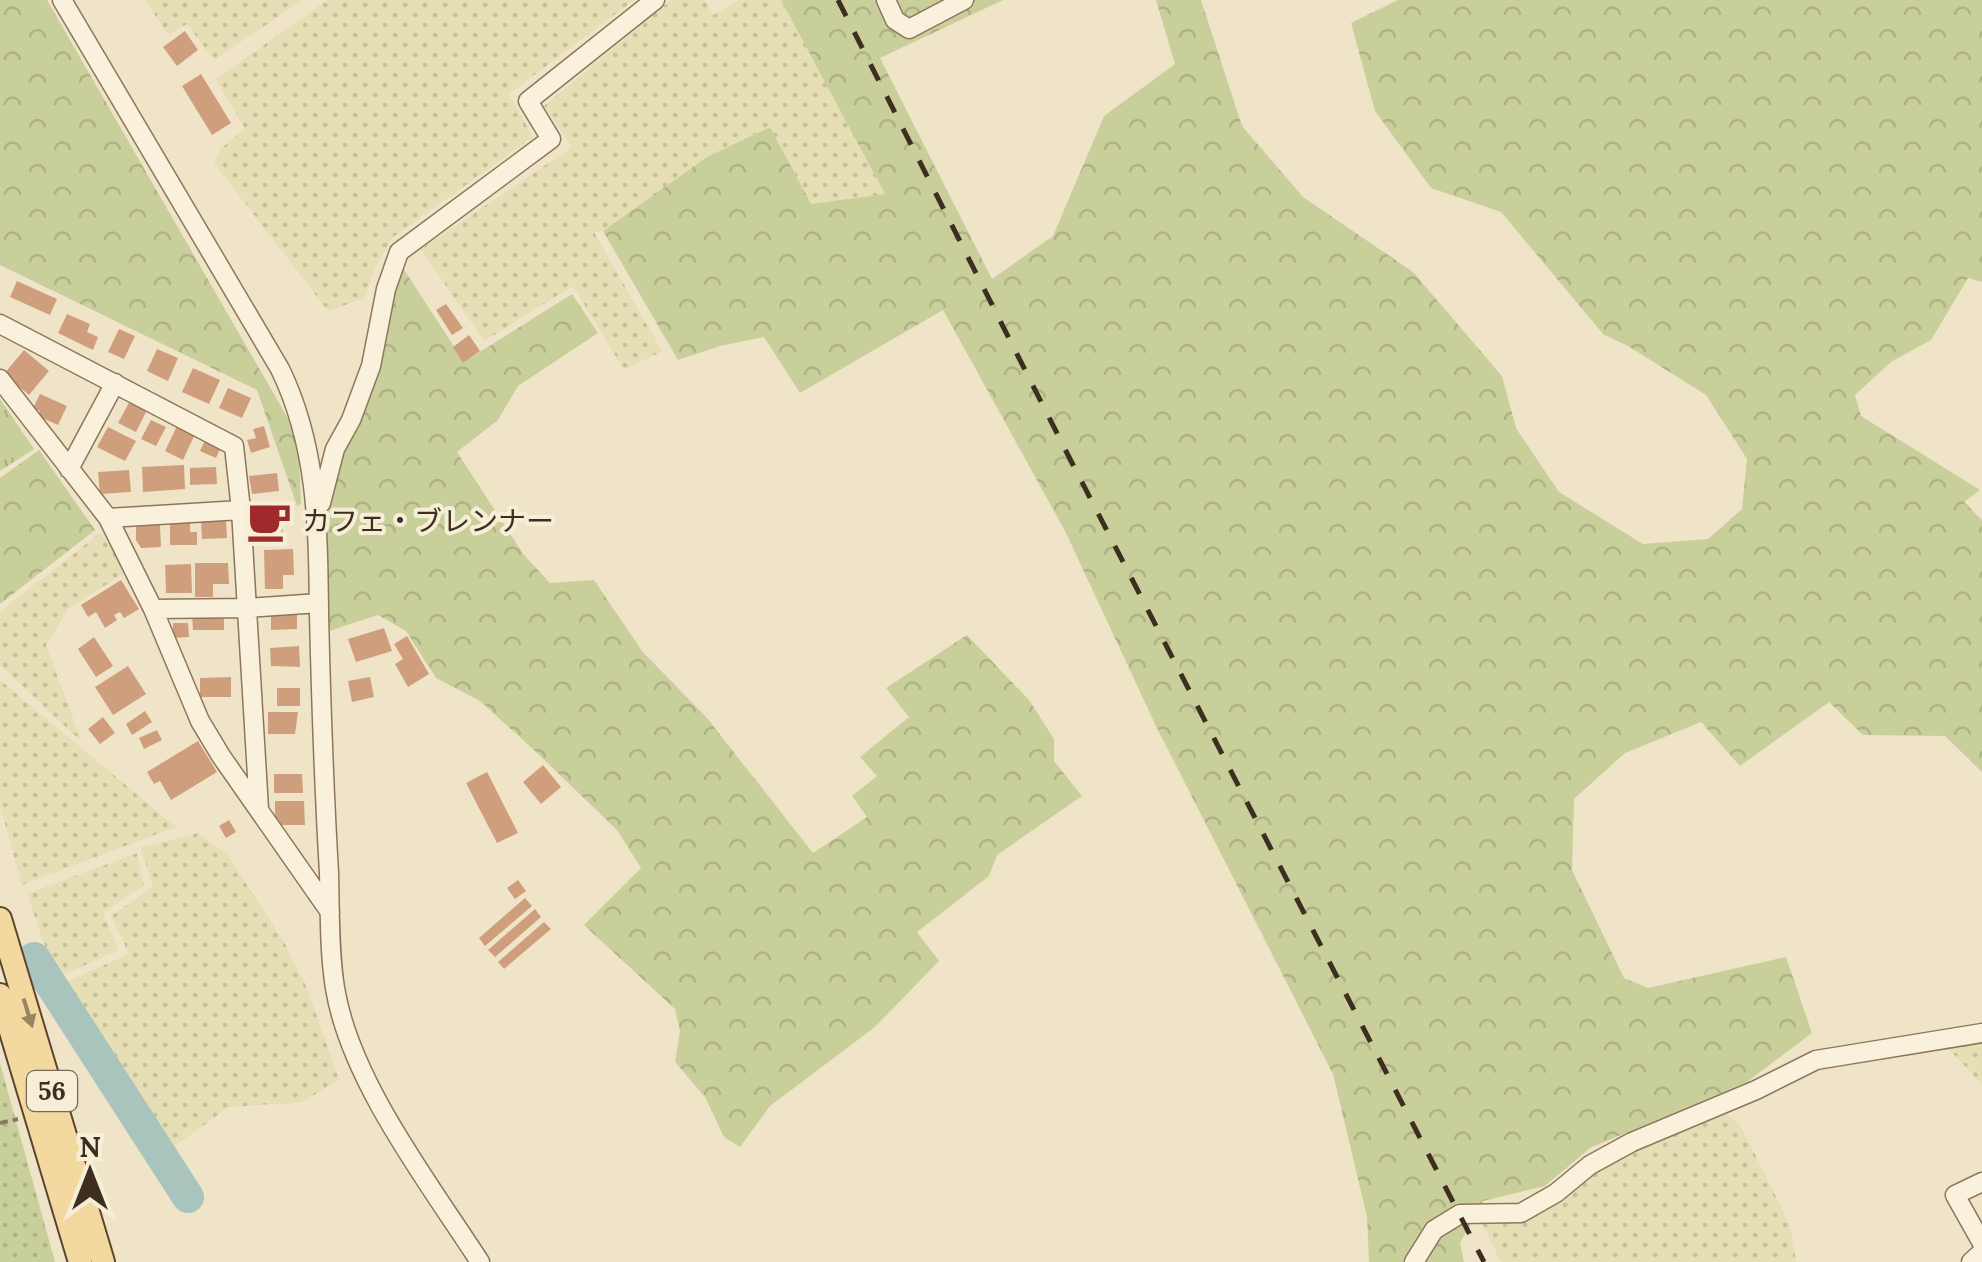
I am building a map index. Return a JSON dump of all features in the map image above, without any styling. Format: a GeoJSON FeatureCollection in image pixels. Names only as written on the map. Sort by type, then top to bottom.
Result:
{"type":"FeatureCollection","features":[{"type":"Feature","properties":{"kind":"main road","name":"56"},"geometry":{"type":"LineString","coordinates":[[0,920],[103,1262]]}},
{"type":"Feature","properties":{"kind":"main road","name":"56"},"geometry":{"type":"LineString","coordinates":[[0,995],[80,1262]]}},
{"type":"Feature","properties":{"kind":"street"},"geometry":{"type":"LineString","coordinates":[[62,0],[280,369],[306,434],[318,513],[334,986],[346,1033],[374,1091],[480,1262]]}},
{"type":"Feature","properties":{"kind":"street"},"geometry":{"type":"LineString","coordinates":[[318,513],[335,449],[351,420],[371,366],[386,288],[399,252],[551,139],[528,100],[655,0]]}},
{"type":"Feature","properties":{"kind":"street"},"geometry":{"type":"LineString","coordinates":[[886,0],[896,20],[908,28],[964,0]]}},
{"type":"Feature","properties":{"kind":"street"},"geometry":{"type":"LineString","coordinates":[[0,324],[234,446],[259,809]]}},
{"type":"Feature","properties":{"kind":"street"},"geometry":{"type":"LineString","coordinates":[[0,379],[108,518],[153,609],[200,721],[330,913]]}},
{"type":"Feature","properties":{"kind":"street"},"geometry":{"type":"LineString","coordinates":[[69,469],[115,383]]}},
{"type":"Feature","properties":{"kind":"street"},"geometry":{"type":"LineString","coordinates":[[108,518],[241,510]]}},
{"type":"Feature","properties":{"kind":"street"},"geometry":{"type":"LineString","coordinates":[[153,609],[319,603]]}},
{"type":"Feature","properties":{"kind":"street"},"geometry":{"type":"LineString","coordinates":[[1414,1262],[1434,1230],[1460,1214],[1522,1213],[1556,1193],[1590,1165],[1632,1142],[1816,1060],[1982,1033]]}},
{"type":"Feature","properties":{"kind":"street"},"geometry":{"type":"LineString","coordinates":[[1982,1182],[1955,1195],[1982,1243]]}},
{"type":"Feature","properties":{"kind":"street"},"geometry":{"type":"LineString","coordinates":[[1971,1262],[1982,1252]]}},
{"type":"Feature","properties":{"kind":"path"},"geometry":{"type":"LineString","coordinates":[[0,1124],[18,1120]]}},
{"type":"Feature","properties":{"kind":"shaded area"},"geometry":{"type":"Polygon","coordinates":[[[145,0],[303,0],[214,60],[187,24],[168,35],[145,0]]]}},
{"type":"Feature","properties":{"kind":"shaded area"},"geometry":{"type":"Polygon","coordinates":[[[327,0],[634,0],[509,94],[533,137],[393,237],[374,271],[365,298],[328,311],[214,163],[220,149],[245,129],[216,79],[327,0]]]}},
{"type":"Feature","properties":{"kind":"shaded area"},"geometry":{"type":"Polygon","coordinates":[[[671,0],[704,0],[714,15],[738,0],[781,0],[886,194],[811,205],[770,127],[707,157],[603,231],[594,232],[662,351],[624,370],[573,286],[484,341],[421,249],[572,147],[544,106],[671,0]]]}},
{"type":"Feature","properties":{"kind":"shaded area"},"geometry":{"type":"Polygon","coordinates":[[[100,533],[128,571],[69,608],[46,645],[82,742],[0,665],[0,612],[100,533]]]}},
{"type":"Feature","properties":{"kind":"shaded area"},"geometry":{"type":"Polygon","coordinates":[[[0,680],[176,827],[22,885],[0,806],[0,680]]]}},
{"type":"Feature","properties":{"kind":"shaded area"},"geometry":{"type":"Polygon","coordinates":[[[198,833],[227,854],[284,942],[307,988],[339,1079],[303,1102],[229,1107],[168,1151],[59,985],[129,954],[111,916],[153,887],[141,848],[198,833]]]}},
{"type":"Feature","properties":{"kind":"shaded area"},"geometry":{"type":"Polygon","coordinates":[[[137,853],[144,885],[103,913],[119,950],[56,978],[27,894],[137,853]]]}},
{"type":"Feature","properties":{"kind":"shaded area"},"geometry":{"type":"Polygon","coordinates":[[[1982,1035],[1982,1084],[1947,1047],[1982,1035]]]}},
{"type":"Feature","properties":{"kind":"shaded area"},"geometry":{"type":"Polygon","coordinates":[[[1725,1113],[1740,1124],[1790,1225],[1796,1262],[1501,1262],[1477,1213],[1534,1214],[1574,1182],[1650,1142],[1725,1113]]]}},
{"type":"Feature","properties":{"kind":"green space"},"geometry":{"type":"Polygon","coordinates":[[[0,0],[47,0],[290,422],[299,457],[301,504],[297,506],[257,390],[0,265],[0,0]]]}},
{"type":"Feature","properties":{"kind":"green space"},"geometry":{"type":"Polygon","coordinates":[[[781,0],[1003,0],[880,58],[992,279],[1053,236],[1104,116],[1175,64],[1156,0],[1201,0],[1242,126],[1303,197],[1413,272],[1502,376],[1516,428],[1559,492],[1643,544],[1708,539],[1742,509],[1747,459],[1706,395],[1604,335],[1501,212],[1431,188],[1375,111],[1351,23],[1398,0],[1982,0],[1982,282],[1968,278],[1931,340],[1891,362],[1855,395],[1861,416],[1980,490],[1964,502],[1982,520],[1982,772],[1945,736],[1863,735],[1829,702],[1740,766],[1701,722],[1625,753],[1574,799],[1572,870],[1624,978],[1648,988],[1786,957],[1812,1033],[1747,1082],[1590,1148],[1545,1186],[1483,1201],[1460,1243],[1464,1262],[1369,1262],[1367,1217],[1333,1074],[1156,726],[1065,531],[943,310],[800,393],[764,337],[678,360],[603,231],[707,157],[770,127],[811,204],[885,194],[781,0]]]}},
{"type":"Feature","properties":{"kind":"green space"},"geometry":{"type":"Polygon","coordinates":[[[401,265],[464,362],[572,294],[598,333],[518,386],[498,420],[457,452],[524,555],[550,583],[594,580],[642,651],[707,718],[813,853],[867,817],[852,796],[877,776],[860,757],[909,717],[886,688],[967,635],[1029,700],[1054,739],[1054,761],[1082,796],[997,855],[989,876],[917,932],[939,961],[875,1027],[770,1106],[740,1147],[724,1137],[705,1097],[675,1062],[680,1031],[675,1009],[584,925],[641,868],[617,830],[480,701],[436,678],[406,631],[378,615],[329,631],[326,518],[344,450],[361,418],[380,362],[401,265]]]}},
{"type":"Feature","properties":{"kind":"green space"},"geometry":{"type":"Polygon","coordinates":[[[0,399],[34,449],[0,471],[0,399]]]}},
{"type":"Feature","properties":{"kind":"green space"},"geometry":{"type":"Polygon","coordinates":[[[39,450],[95,530],[0,604],[0,478],[39,450]]]}},
{"type":"Feature","properties":{"kind":"green space"},"geometry":{"type":"Polygon","coordinates":[[[0,1063],[55,1262],[0,1262],[0,1063]]]}},
{"type":"Feature","properties":{"kind":"building"},"geometry":{"type":"Polygon","coordinates":[[[185,31],[198,50],[177,66],[163,47],[185,31]]]}},
{"type":"Feature","properties":{"kind":"building"},"geometry":{"type":"Polygon","coordinates":[[[201,74],[231,123],[212,135],[182,86],[201,74]]]}},
{"type":"Feature","properties":{"kind":"building"},"geometry":{"type":"Polygon","coordinates":[[[17,281],[57,299],[50,315],[10,297],[17,281]]]}},
{"type":"Feature","properties":{"kind":"building"},"geometry":{"type":"Polygon","coordinates":[[[446,304],[463,328],[452,335],[436,310],[446,304]]]}},
{"type":"Feature","properties":{"kind":"building"},"geometry":{"type":"Polygon","coordinates":[[[67,314],[90,324],[87,332],[98,337],[93,350],[58,333],[67,314]]]}},
{"type":"Feature","properties":{"kind":"building"},"geometry":{"type":"Polygon","coordinates":[[[119,329],[135,336],[124,359],[108,352],[119,329]]]}},
{"type":"Feature","properties":{"kind":"building"},"geometry":{"type":"Polygon","coordinates":[[[469,335],[480,351],[463,363],[453,347],[469,335]]]}},
{"type":"Feature","properties":{"kind":"building"},"geometry":{"type":"Polygon","coordinates":[[[157,349],[178,358],[168,381],[147,371],[157,349]]]}},
{"type":"Feature","properties":{"kind":"building"},"geometry":{"type":"Polygon","coordinates":[[[24,350],[49,371],[29,395],[4,374],[24,350]]]}},
{"type":"Feature","properties":{"kind":"building"},"geometry":{"type":"Polygon","coordinates":[[[193,368],[220,380],[209,404],[182,392],[193,368]]]}},
{"type":"Feature","properties":{"kind":"building"},"geometry":{"type":"Polygon","coordinates":[[[228,388],[251,398],[242,418],[219,408],[228,388]]]}},
{"type":"Feature","properties":{"kind":"building"},"geometry":{"type":"Polygon","coordinates":[[[40,394],[67,406],[58,425],[38,416],[40,411],[33,408],[40,394]]]}},
{"type":"Feature","properties":{"kind":"building"},"geometry":{"type":"Polygon","coordinates":[[[130,401],[147,410],[136,432],[118,423],[130,401]]]}},
{"type":"Feature","properties":{"kind":"building"},"geometry":{"type":"Polygon","coordinates":[[[151,420],[166,427],[156,446],[141,439],[151,420]]]}},
{"type":"Feature","properties":{"kind":"building"},"geometry":{"type":"Polygon","coordinates":[[[178,424],[196,432],[183,460],[165,451],[178,424]]]}},
{"type":"Feature","properties":{"kind":"building"},"geometry":{"type":"Polygon","coordinates":[[[264,426],[270,447],[251,453],[247,440],[256,438],[253,429],[264,426]]]}},
{"type":"Feature","properties":{"kind":"building"},"geometry":{"type":"Polygon","coordinates":[[[108,427],[136,441],[125,461],[97,447],[108,427]]]}},
{"type":"Feature","properties":{"kind":"building"},"geometry":{"type":"Polygon","coordinates":[[[205,440],[221,447],[216,458],[200,451],[205,440]]]}},
{"type":"Feature","properties":{"kind":"building"},"geometry":{"type":"Polygon","coordinates":[[[184,465],[185,489],[143,492],[142,467],[184,465]]]}},
{"type":"Feature","properties":{"kind":"building"},"geometry":{"type":"Polygon","coordinates":[[[216,467],[217,484],[190,485],[190,468],[216,467]]]}},
{"type":"Feature","properties":{"kind":"building"},"geometry":{"type":"Polygon","coordinates":[[[129,470],[131,492],[100,494],[98,472],[129,470]]]}},
{"type":"Feature","properties":{"kind":"building"},"geometry":{"type":"Polygon","coordinates":[[[277,473],[279,491],[252,494],[249,476],[277,473]]]}},
{"type":"Feature","properties":{"kind":"building"},"geometry":{"type":"Polygon","coordinates":[[[282,513],[283,539],[257,540],[256,514],[282,513]]]}},
{"type":"Feature","properties":{"kind":"building"},"geometry":{"type":"Polygon","coordinates":[[[226,520],[227,538],[202,539],[201,521],[226,520]]]}},
{"type":"Feature","properties":{"kind":"building"},"geometry":{"type":"Polygon","coordinates":[[[170,522],[190,522],[190,532],[197,532],[197,545],[170,545],[170,522]]]}},
{"type":"Feature","properties":{"kind":"building"},"geometry":{"type":"Polygon","coordinates":[[[136,525],[160,525],[161,547],[141,548],[136,540],[136,525]]]}},
{"type":"Feature","properties":{"kind":"building"},"geometry":{"type":"Polygon","coordinates":[[[293,549],[294,575],[283,575],[283,589],[265,589],[264,550],[293,549]]]}},
{"type":"Feature","properties":{"kind":"building"},"geometry":{"type":"Polygon","coordinates":[[[195,563],[228,563],[229,584],[213,584],[213,597],[195,597],[195,563]]]}},
{"type":"Feature","properties":{"kind":"building"},"geometry":{"type":"Polygon","coordinates":[[[191,564],[192,593],[166,593],[165,565],[191,564]]]}},
{"type":"Feature","properties":{"kind":"building"},"geometry":{"type":"Polygon","coordinates":[[[121,580],[139,609],[124,618],[120,612],[114,615],[117,620],[105,628],[96,612],[88,617],[81,605],[121,580]]]}},
{"type":"Feature","properties":{"kind":"building"},"geometry":{"type":"Polygon","coordinates":[[[192,612],[224,612],[224,630],[193,630],[192,612]]]}},
{"type":"Feature","properties":{"kind":"building"},"geometry":{"type":"Polygon","coordinates":[[[271,613],[297,613],[297,629],[271,630],[271,613]]]}},
{"type":"Feature","properties":{"kind":"building"},"geometry":{"type":"Polygon","coordinates":[[[173,623],[188,623],[189,637],[173,638],[173,623]]]}},
{"type":"Feature","properties":{"kind":"building"},"geometry":{"type":"Polygon","coordinates":[[[384,628],[392,651],[356,662],[348,639],[384,628]]]}},
{"type":"Feature","properties":{"kind":"building"},"geometry":{"type":"Polygon","coordinates":[[[407,636],[429,674],[408,687],[395,664],[403,659],[394,644],[407,636]]]}},
{"type":"Feature","properties":{"kind":"building"},"geometry":{"type":"Polygon","coordinates":[[[94,637],[113,666],[96,677],[78,649],[94,637]]]}},
{"type":"Feature","properties":{"kind":"building"},"geometry":{"type":"Polygon","coordinates":[[[299,646],[300,667],[271,666],[270,648],[299,646]]]}},
{"type":"Feature","properties":{"kind":"building"},"geometry":{"type":"Polygon","coordinates":[[[128,666],[146,694],[113,715],[95,687],[128,666]]]}},
{"type":"Feature","properties":{"kind":"building"},"geometry":{"type":"Polygon","coordinates":[[[231,677],[231,697],[200,697],[200,678],[231,677]]]}},
{"type":"Feature","properties":{"kind":"building"},"geometry":{"type":"Polygon","coordinates":[[[370,677],[374,697],[352,702],[348,681],[370,677]]]}},
{"type":"Feature","properties":{"kind":"building"},"geometry":{"type":"Polygon","coordinates":[[[277,688],[300,688],[300,706],[277,706],[277,688]]]}},
{"type":"Feature","properties":{"kind":"building"},"geometry":{"type":"Polygon","coordinates":[[[145,711],[152,722],[132,735],[126,724],[145,711]]]}},
{"type":"Feature","properties":{"kind":"building"},"geometry":{"type":"Polygon","coordinates":[[[268,712],[298,712],[295,734],[268,734],[268,712]]]}},
{"type":"Feature","properties":{"kind":"building"},"geometry":{"type":"Polygon","coordinates":[[[103,717],[115,733],[100,744],[88,729],[103,717]]]}},
{"type":"Feature","properties":{"kind":"building"},"geometry":{"type":"Polygon","coordinates":[[[157,730],[162,740],[144,749],[139,738],[157,730]]]}},
{"type":"Feature","properties":{"kind":"building"},"geometry":{"type":"Polygon","coordinates":[[[198,741],[217,772],[171,800],[160,781],[154,784],[147,772],[198,741]]]}},
{"type":"Feature","properties":{"kind":"building"},"geometry":{"type":"Polygon","coordinates":[[[543,765],[561,787],[541,804],[523,782],[543,765]]]}},
{"type":"Feature","properties":{"kind":"building"},"geometry":{"type":"Polygon","coordinates":[[[487,772],[518,833],[497,843],[466,783],[487,772]]]}},
{"type":"Feature","properties":{"kind":"building"},"geometry":{"type":"Polygon","coordinates":[[[274,774],[302,774],[303,793],[274,793],[274,774]]]}},
{"type":"Feature","properties":{"kind":"building"},"geometry":{"type":"Polygon","coordinates":[[[275,801],[304,801],[305,825],[275,825],[275,801]]]}},
{"type":"Feature","properties":{"kind":"building"},"geometry":{"type":"Polygon","coordinates":[[[229,820],[236,832],[226,838],[219,826],[229,820]]]}},
{"type":"Feature","properties":{"kind":"building"},"geometry":{"type":"Polygon","coordinates":[[[518,880],[526,891],[515,899],[507,888],[518,880]]]}},
{"type":"Feature","properties":{"kind":"building"},"geometry":{"type":"Polygon","coordinates":[[[525,898],[532,906],[485,946],[479,938],[525,898]]]}},
{"type":"Feature","properties":{"kind":"building"},"geometry":{"type":"Polygon","coordinates":[[[535,909],[541,917],[495,957],[488,950],[535,909]]]}},
{"type":"Feature","properties":{"kind":"building"},"geometry":{"type":"Polygon","coordinates":[[[544,922],[551,929],[504,969],[498,962],[544,922]]]}},
{"type":"Feature","properties":{"kind":"waterway"},"geometry":{"type":"LineString","coordinates":[[34,958],[188,1197]]}},
{"type":"Feature","properties":{"kind":"railway"},"geometry":{"type":"LineString","coordinates":[[838,0],[1484,1262]]}},
{"type":"Feature","properties":{"kind":"place","name":"カフェ・ブレンナー"},"geometry":{"type":"Point","coordinates":[269,521]}}]}
